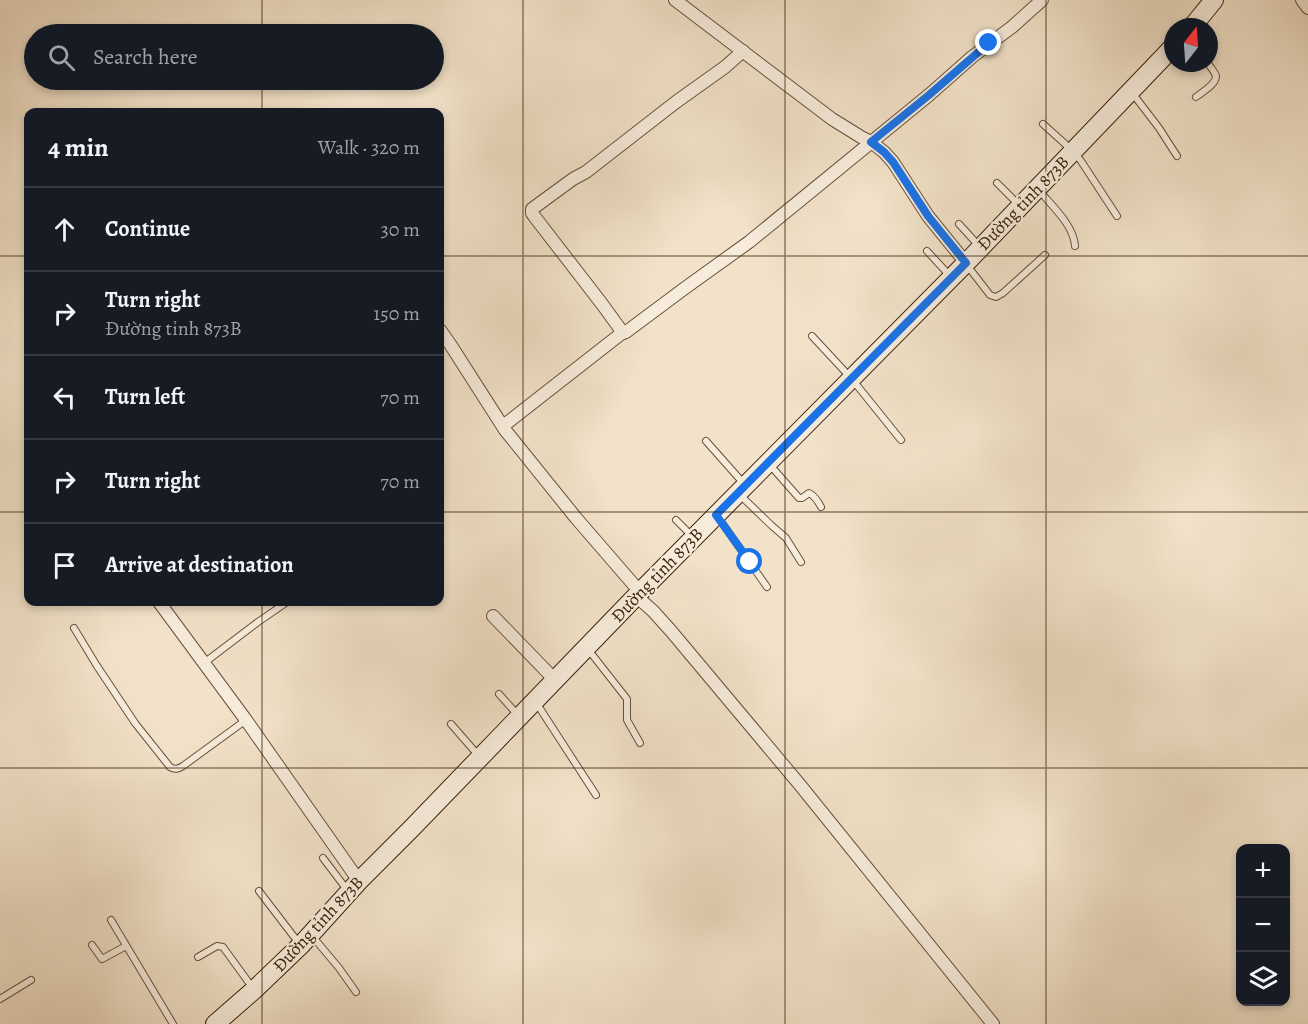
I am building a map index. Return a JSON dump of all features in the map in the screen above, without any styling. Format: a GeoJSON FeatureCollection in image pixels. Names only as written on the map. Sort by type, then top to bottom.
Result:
{"type":"FeatureCollection","features":[{"type":"Feature","properties":{"kind":"main road"},"geometry":{"type":"LineString","coordinates":[[1200,18],[1215,0]]}},
{"type":"Feature","properties":{"kind":"main road","name":"Đường tỉnh 873B"},"geometry":{"type":"LineString","coordinates":[[215,1024],[306,940],[354,886],[693,538],[966,263],[1164,56]]}},
{"type":"Feature","properties":{"kind":"street"},"geometry":{"type":"LineString","coordinates":[[675,0],[832,119],[884,152],[928,216],[966,263]]}},
{"type":"Feature","properties":{"kind":"street"},"geometry":{"type":"LineString","coordinates":[[503,426],[622,333],[749,242],[1042,0]]}},
{"type":"Feature","properties":{"kind":"street"},"geometry":{"type":"LineString","coordinates":[[1302,0],[1308,9]]}},
{"type":"Feature","properties":{"kind":"street"},"geometry":{"type":"LineString","coordinates":[[622,333],[534,216],[532,209],[593,167],[743,51]]}},
{"type":"Feature","properties":{"kind":"street"},"geometry":{"type":"LineString","coordinates":[[444,336],[503,426],[576,518],[800,784],[993,1024]]}},
{"type":"Feature","properties":{"kind":"street"},"geometry":{"type":"LineString","coordinates":[[162,606],[246,720],[354,886]]}},
{"type":"Feature","properties":{"kind":"street"},"geometry":{"type":"LineString","coordinates":[[493,616],[555,680]]}},
{"type":"Feature","properties":{"kind":"lane"},"geometry":{"type":"LineString","coordinates":[[1196,97],[1213,83],[1214,72]]}},
{"type":"Feature","properties":{"kind":"lane"},"geometry":{"type":"LineString","coordinates":[[1131,91],[1177,156]]}},
{"type":"Feature","properties":{"kind":"lane"},"geometry":{"type":"LineString","coordinates":[[1043,124],[1073,152],[1101,188],[1117,216]]}},
{"type":"Feature","properties":{"kind":"lane"},"geometry":{"type":"LineString","coordinates":[[997,183],[1020,206]]}},
{"type":"Feature","properties":{"kind":"lane"},"geometry":{"type":"LineString","coordinates":[[1037,189],[1066,223],[1075,246]]}},
{"type":"Feature","properties":{"kind":"lane"},"geometry":{"type":"LineString","coordinates":[[958,224],[981,247]]}},
{"type":"Feature","properties":{"kind":"lane"},"geometry":{"type":"LineString","coordinates":[[927,251],[951,278]]}},
{"type":"Feature","properties":{"kind":"lane"},"geometry":{"type":"LineString","coordinates":[[966,263],[990,295],[996,297],[1045,255]]}},
{"type":"Feature","properties":{"kind":"lane"},"geometry":{"type":"LineString","coordinates":[[812,336],[851,378],[901,440]]}},
{"type":"Feature","properties":{"kind":"lane"},"geometry":{"type":"LineString","coordinates":[[706,441],[771,525],[786,538],[801,562]]}},
{"type":"Feature","properties":{"kind":"lane"},"geometry":{"type":"LineString","coordinates":[[768,463],[799,498],[811,494],[822,507]]}},
{"type":"Feature","properties":{"kind":"lane"},"geometry":{"type":"LineString","coordinates":[[716,515],[767,587]]}},
{"type":"Feature","properties":{"kind":"lane"},"geometry":{"type":"LineString","coordinates":[[676,520],[693,538]]}},
{"type":"Feature","properties":{"kind":"lane"},"geometry":{"type":"LineString","coordinates":[[204,663],[281,606]]}},
{"type":"Feature","properties":{"kind":"lane"},"geometry":{"type":"LineString","coordinates":[[74,628],[135,723],[173,769],[183,766],[246,720]]}},
{"type":"Feature","properties":{"kind":"lane"},"geometry":{"type":"LineString","coordinates":[[587,647],[627,699],[627,720],[640,743]]}},
{"type":"Feature","properties":{"kind":"lane"},"geometry":{"type":"LineString","coordinates":[[500,694],[520,717]]}},
{"type":"Feature","properties":{"kind":"lane"},"geometry":{"type":"LineString","coordinates":[[535,701],[596,795]]}},
{"type":"Feature","properties":{"kind":"lane"},"geometry":{"type":"LineString","coordinates":[[451,724],[480,758]]}},
{"type":"Feature","properties":{"kind":"lane"},"geometry":{"type":"LineString","coordinates":[[323,858],[354,886]]}},
{"type":"Feature","properties":{"kind":"lane"},"geometry":{"type":"LineString","coordinates":[[259,891],[306,940],[339,968],[356,992]]}},
{"type":"Feature","properties":{"kind":"lane"},"geometry":{"type":"LineString","coordinates":[[111,920],[173,1024]]}},
{"type":"Feature","properties":{"kind":"lane"},"geometry":{"type":"LineString","coordinates":[[92,945],[102,959],[126,946]]}},
{"type":"Feature","properties":{"kind":"lane"},"geometry":{"type":"LineString","coordinates":[[198,957],[217,945],[223,947],[254,990]]}},
{"type":"Feature","properties":{"kind":"lane"},"geometry":{"type":"LineString","coordinates":[[0,999],[31,980]]}},
{"type":"Feature","properties":{"kind":"route"},"geometry":{"type":"LineString","coordinates":[[750,562],[716,515],[966,263],[928,216],[893,162],[871,142],[989,43]]}}]}
